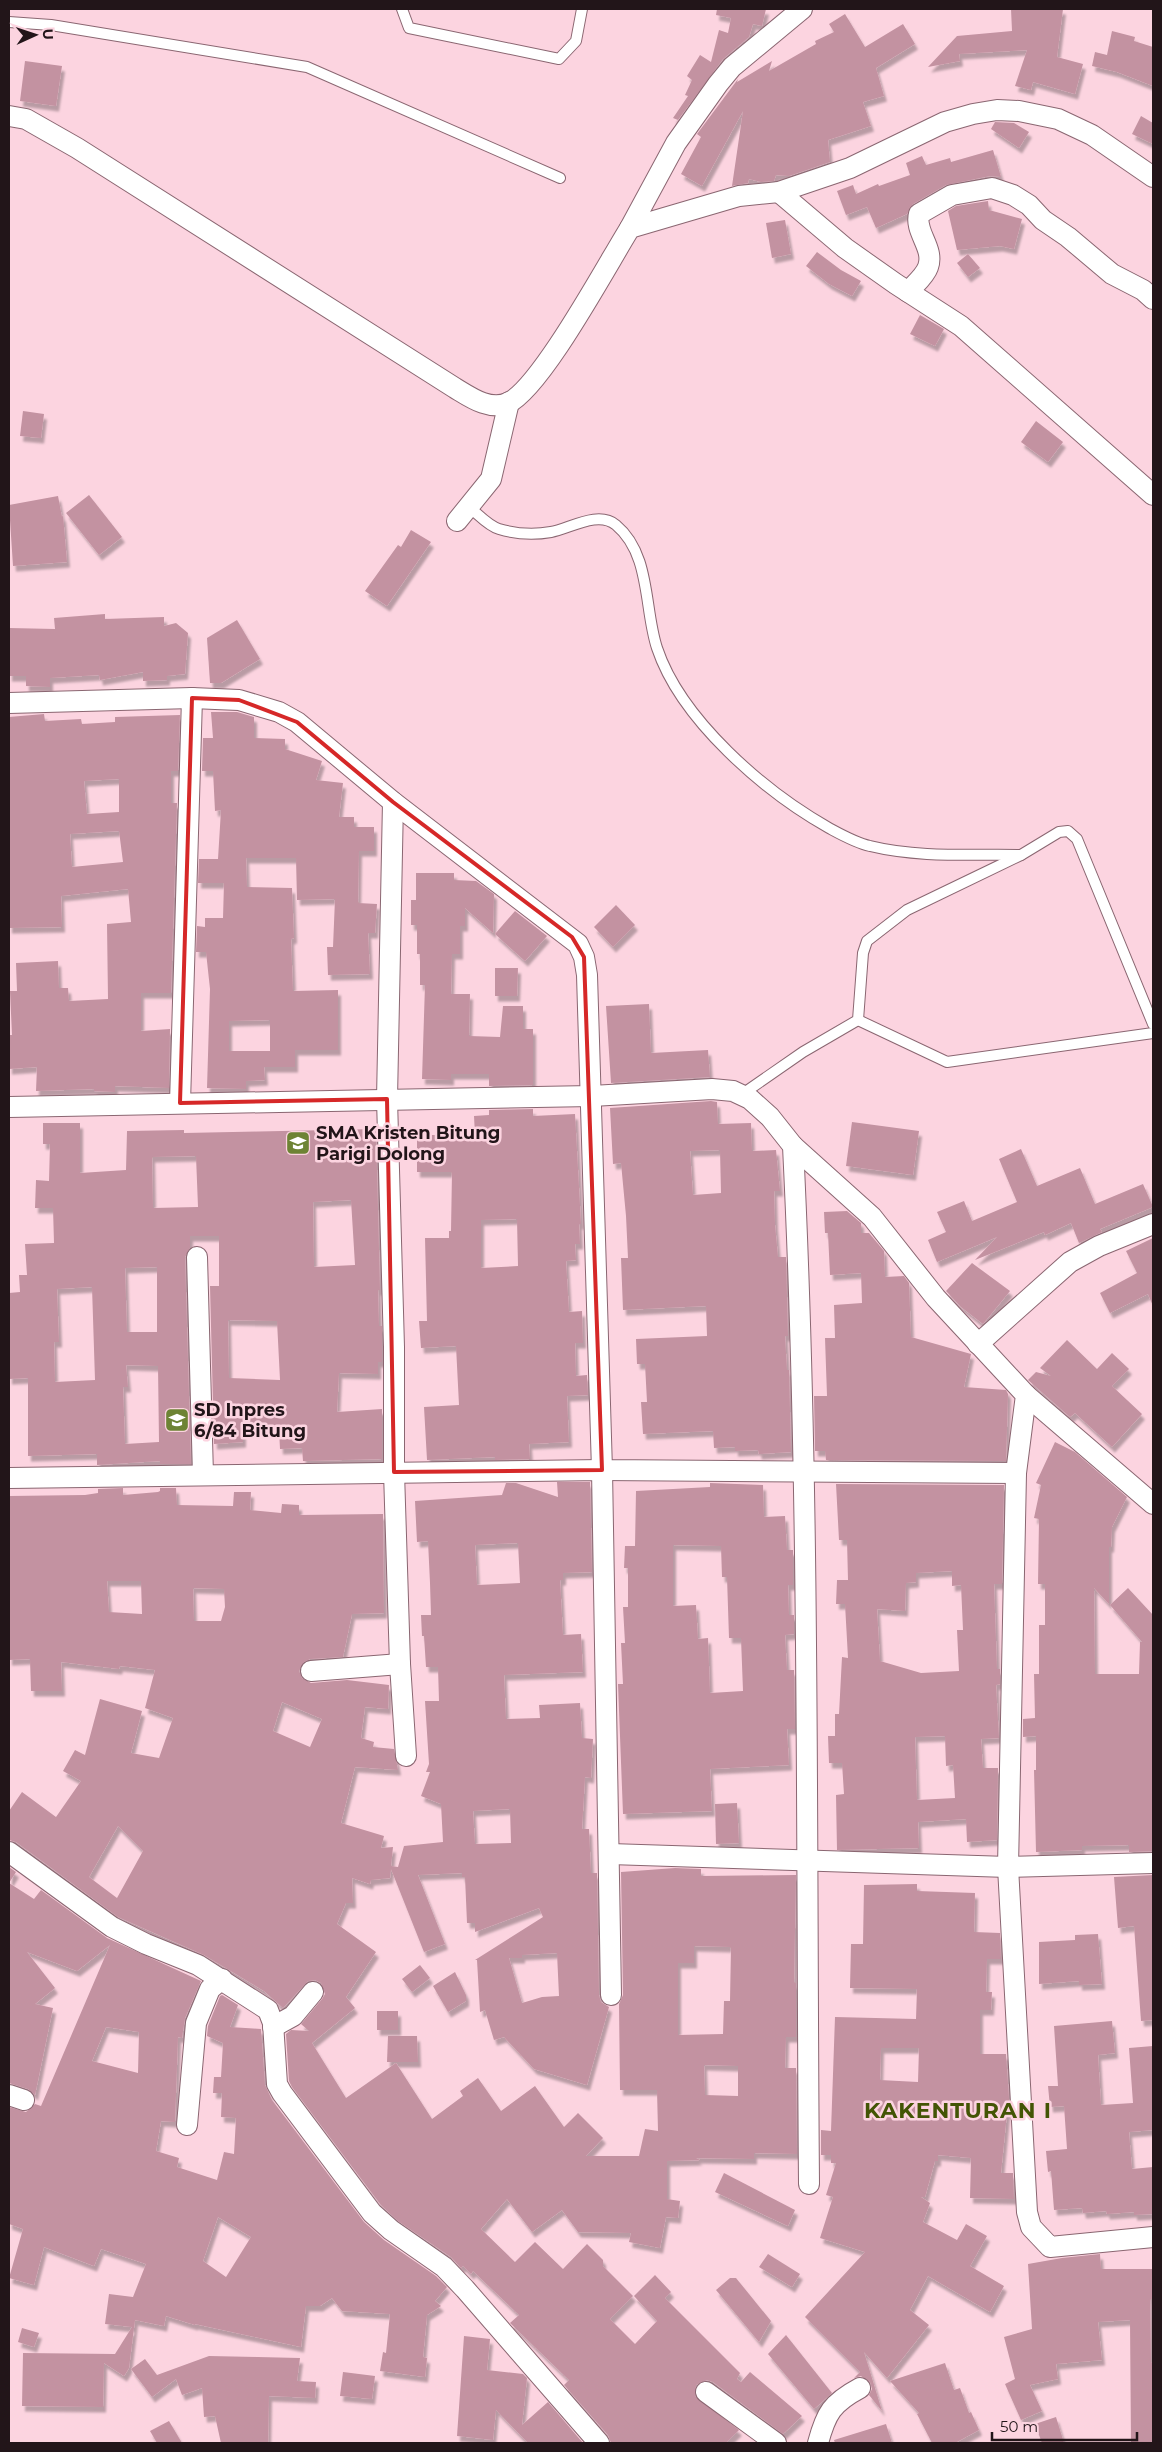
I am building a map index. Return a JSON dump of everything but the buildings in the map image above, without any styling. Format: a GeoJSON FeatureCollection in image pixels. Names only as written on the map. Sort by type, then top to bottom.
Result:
{"type":"FeatureCollection","features":[{"type":"Feature","properties":{"kind":"street"},"geometry":{"type":"LineString","coordinates":[[9,116],[26,120],[76,148],[455,388],[481,403],[496,405],[508,402],[525,390],[551,358],[630,228],[676,143],[718,84],[732,67],[802,9]]}},
{"type":"Feature","properties":{"kind":"street"},"geometry":{"type":"LineString","coordinates":[[630,228],[739,196],[779,192],[850,168],[945,122],[997,110],[1019,110],[1058,119],[1092,135],[1153,177]]}},
{"type":"Feature","properties":{"kind":"street"},"geometry":{"type":"LineString","coordinates":[[908,292],[928,269],[930,256],[917,222],[919,214],[952,195],[992,188],[1014,195],[1029,204],[1043,220],[1068,237],[1112,274],[1143,290],[1153,299]]}},
{"type":"Feature","properties":{"kind":"street"},"geometry":{"type":"LineString","coordinates":[[779,192],[845,248],[961,326],[1153,495]]}},
{"type":"Feature","properties":{"kind":"street"},"geometry":{"type":"LineString","coordinates":[[463,514],[491,479],[508,402]]}},
{"type":"Feature","properties":{"kind":"street"},"geometry":{"type":"LineString","coordinates":[[9,703],[192,698],[239,700],[278,712],[297,722],[393,802],[578,944],[584,957],[587,976],[592,1096],[602,1470],[611,1995]]}},
{"type":"Feature","properties":{"kind":"street"},"geometry":{"type":"LineString","coordinates":[[180,1103],[192,698]]}},
{"type":"Feature","properties":{"kind":"street"},"geometry":{"type":"LineString","coordinates":[[393,802],[387,1099],[394,1347],[394,1472],[400,1664],[406,1756]]}},
{"type":"Feature","properties":{"kind":"street"},"geometry":{"type":"LineString","coordinates":[[9,1107],[592,1096],[712,1089],[733,1091],[750,1099],[770,1117],[793,1146],[872,1217],[936,1298],[1026,1395],[1153,1504]]}},
{"type":"Feature","properties":{"kind":"street"},"geometry":{"type":"LineString","coordinates":[[793,1146],[802,1324],[805,1471],[809,2184]]}},
{"type":"Feature","properties":{"kind":"street"},"geometry":{"type":"LineString","coordinates":[[978,1344],[1070,1262],[1099,1246],[1153,1224]]}},
{"type":"Feature","properties":{"kind":"street"},"geometry":{"type":"LineString","coordinates":[[197,1257],[203,1475]]}},
{"type":"Feature","properties":{"kind":"street"},"geometry":{"type":"LineString","coordinates":[[1026,1395],[1016,1473],[1008,1867],[1026,2212],[1031,2227],[1050,2247],[1153,2237]]}},
{"type":"Feature","properties":{"kind":"street"},"geometry":{"type":"LineString","coordinates":[[9,1478],[602,1470],[1016,1473]]}},
{"type":"Feature","properties":{"kind":"street"},"geometry":{"type":"LineString","coordinates":[[311,1671],[400,1664]]}},
{"type":"Feature","properties":{"kind":"street"},"geometry":{"type":"LineString","coordinates":[[9,1852],[112,1927],[146,1944],[198,1965],[268,2010],[274,2027],[276,2074],[282,2093],[358,2197],[391,2230],[444,2267],[599,2443]]}},
{"type":"Feature","properties":{"kind":"street"},"geometry":{"type":"LineString","coordinates":[[610,1854],[1008,1867],[1153,1863]]}},
{"type":"Feature","properties":{"kind":"street"},"geometry":{"type":"LineString","coordinates":[[187,2125],[196,2023],[210,1990],[222,1980]]}},
{"type":"Feature","properties":{"kind":"street"},"geometry":{"type":"LineString","coordinates":[[274,2027],[293,2016],[314,1992]]}},
{"type":"Feature","properties":{"kind":"street"},"geometry":{"type":"LineString","coordinates":[[818,2443],[827,2414],[841,2398],[860,2388]]}},
{"type":"Feature","properties":{"kind":"street"},"geometry":{"type":"LineString","coordinates":[[706,2392],[776,2443]]}},
{"type":"Feature","properties":{"kind":"lane"},"geometry":{"type":"LineString","coordinates":[[402,9],[409,28],[559,60],[576,41],[582,9]]}},
{"type":"Feature","properties":{"kind":"lane"},"geometry":{"type":"LineString","coordinates":[[9,22],[51,25],[306,66],[560,178]]}},
{"type":"Feature","properties":{"kind":"lane"},"geometry":{"type":"LineString","coordinates":[[463,514],[496,528],[522,534],[552,532],[582,521],[614,523],[634,548],[657,648],[669,674],[688,705],[742,766],[799,811],[843,835],[869,846],[920,853],[1021,855]]}},
{"type":"Feature","properties":{"kind":"lane"},"geometry":{"type":"LineString","coordinates":[[858,1020],[863,953],[867,941],[907,910],[1021,855],[1059,832],[1068,831],[1077,839],[1153,1024]]}},
{"type":"Feature","properties":{"kind":"lane"},"geometry":{"type":"LineString","coordinates":[[858,1020],[947,1062],[1153,1034]]}},
{"type":"Feature","properties":{"kind":"lane"},"geometry":{"type":"LineString","coordinates":[[741,1095],[804,1052],[858,1020]]}},
{"type":"Feature","properties":{"kind":"highlighted area"},"geometry":{"type":"Polygon","coordinates":[[[192,698],[239,700],[297,722],[393,802],[572,937],[584,957],[602,1470],[394,1472],[387,1099],[180,1103],[192,698]]]}},
{"type":"Feature","properties":{"kind":"place","name":"SMA Kristen Bitung Parigi Dolong"},"geometry":{"type":"Point","coordinates":[298,1143]}},
{"type":"Feature","properties":{"kind":"place","name":"SD Inpres 6/84 Bitung"},"geometry":{"type":"Point","coordinates":[177,1420]}},
{"type":"Feature","properties":{"kind":"district","name":"KAKENTURAN I"},"geometry":{"type":"Point","coordinates":[958,2110]}}]}
